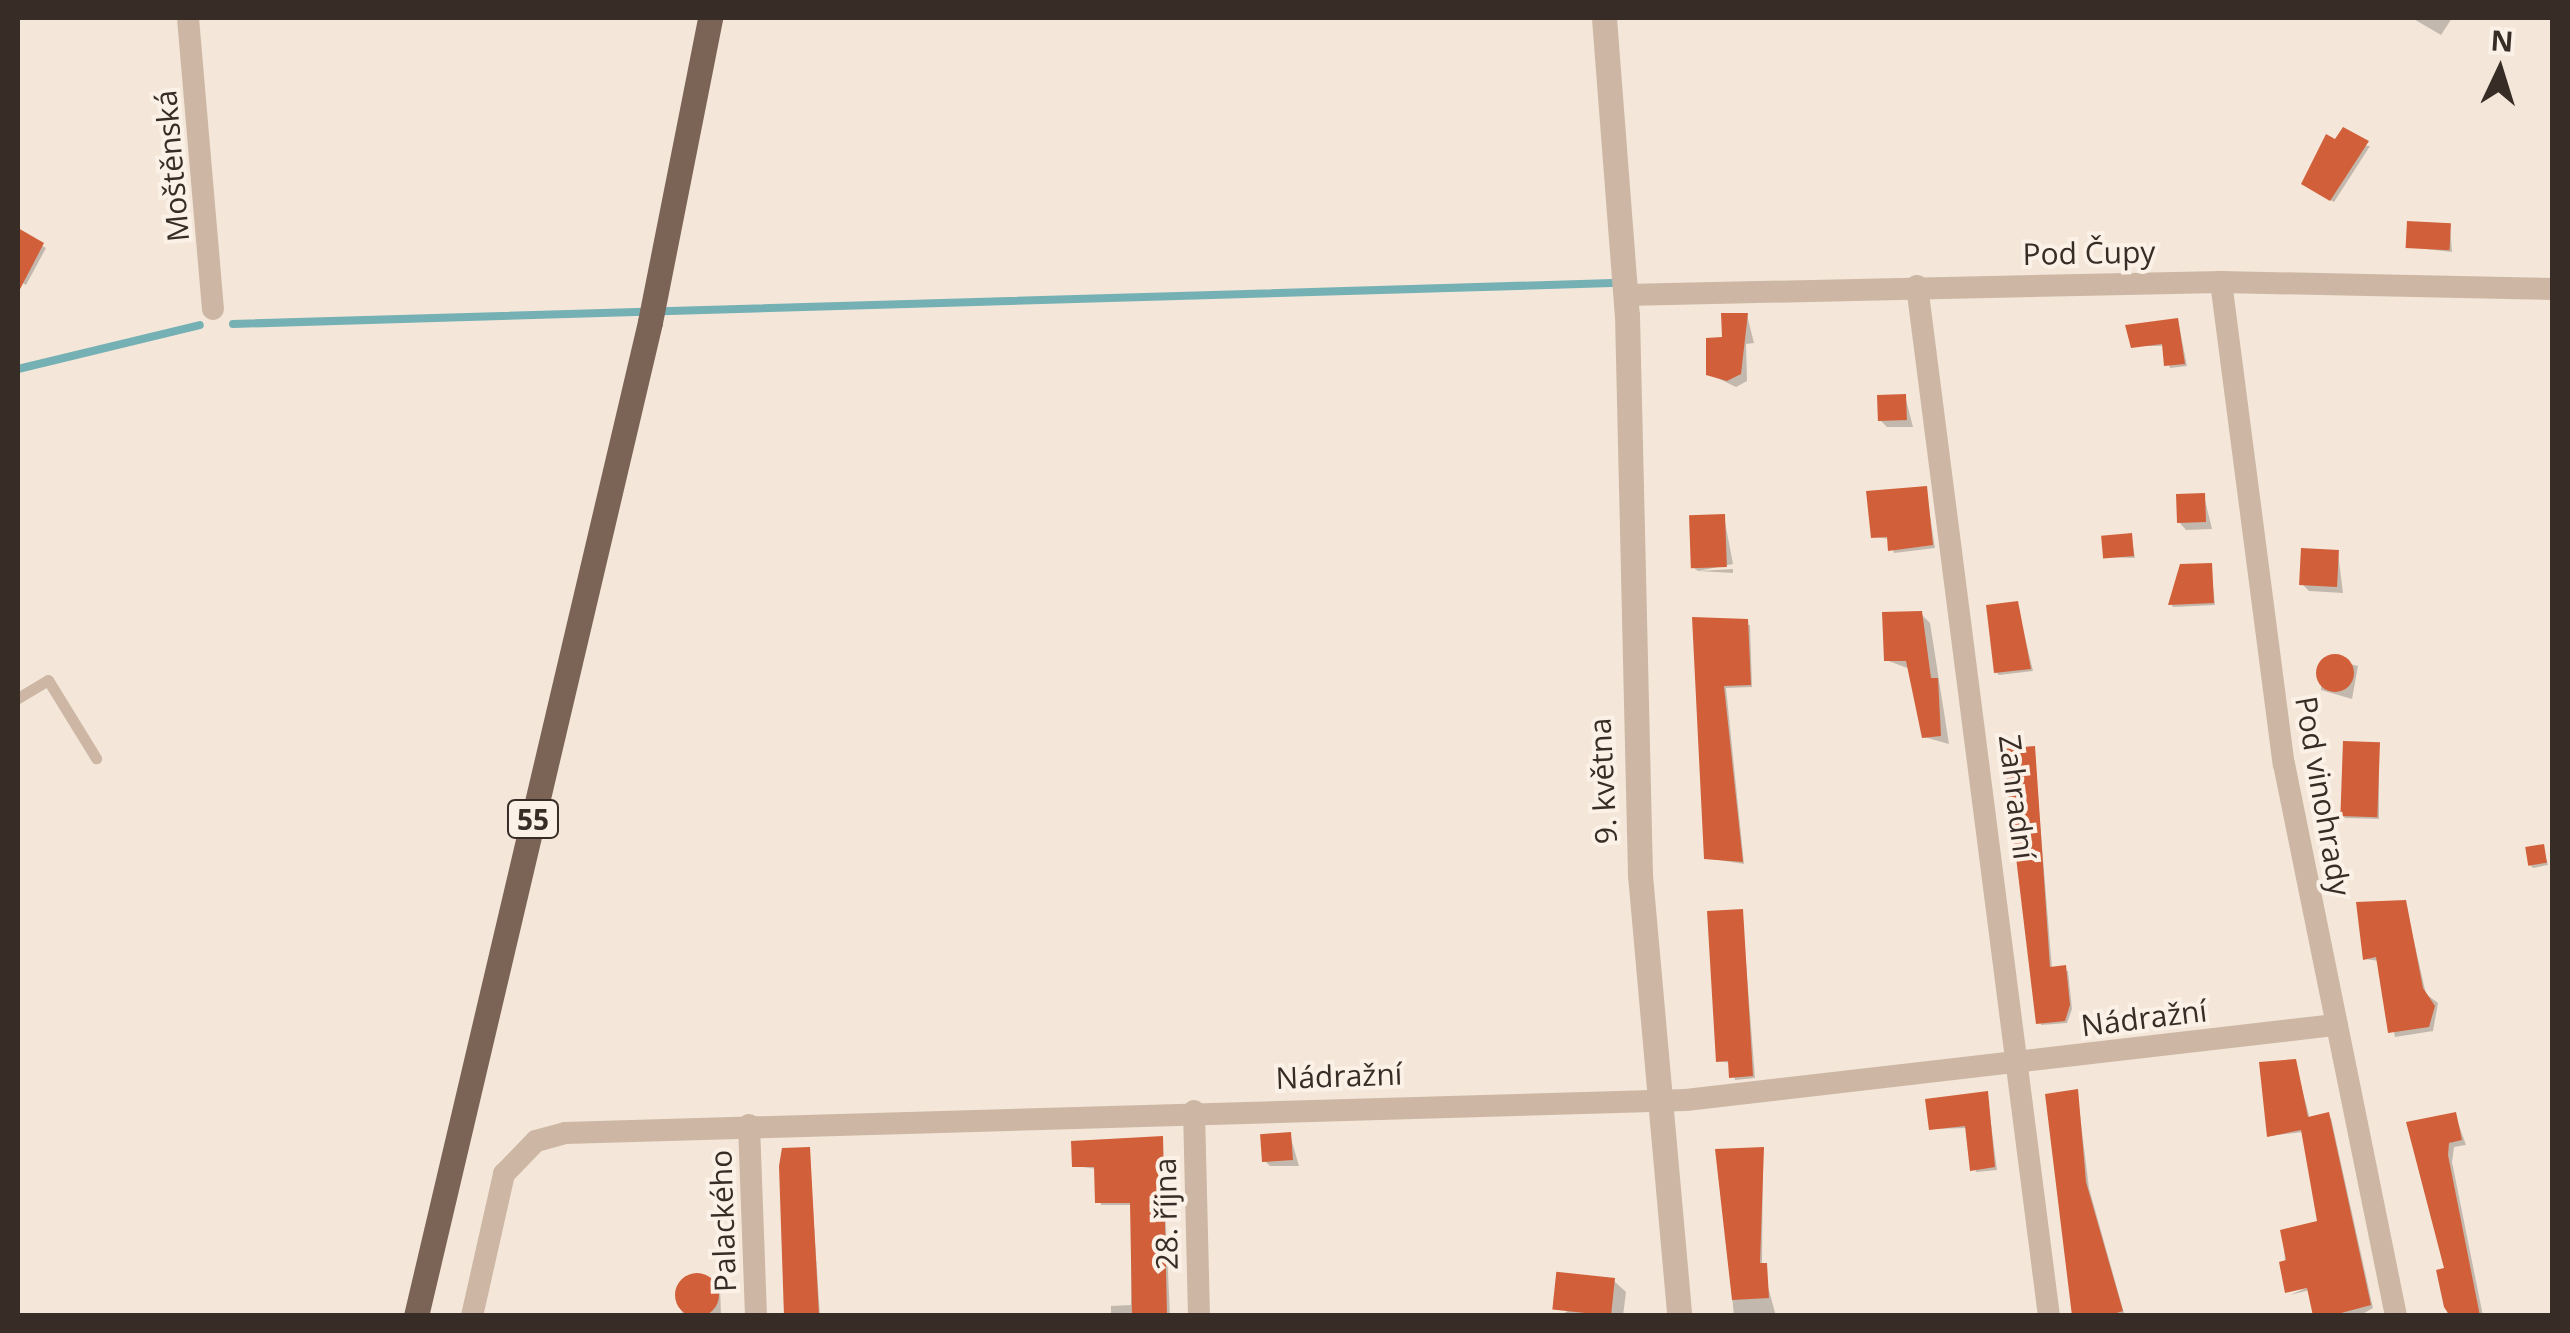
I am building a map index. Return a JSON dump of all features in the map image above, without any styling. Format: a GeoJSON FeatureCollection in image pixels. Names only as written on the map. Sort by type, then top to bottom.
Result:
{"type":"FeatureCollection","features":[{"type":"Feature","properties":{"kind":"main road","name":"55"},"geometry":{"type":"LineString","coordinates":[[416,1316],[650,322],[710,18]]}},
{"type":"Feature","properties":{"kind":"street","name":"Moštěnská"},"geometry":{"type":"LineString","coordinates":[[188,18],[213,310]]}},
{"type":"Feature","properties":{"kind":"street","name":"9. května"},"geometry":{"type":"LineString","coordinates":[[1604,18],[1626,295],[1634,742],[1658,1102],[1678,1316]]}},
{"type":"Feature","properties":{"kind":"street","name":"Pod Čupy"},"geometry":{"type":"LineString","coordinates":[[1626,295],[2221,282],[2552,289]]}},
{"type":"Feature","properties":{"kind":"street","name":"Pod vinohrady"},"geometry":{"type":"LineString","coordinates":[[2221,282],[2284,764],[2396,1316]]}},
{"type":"Feature","properties":{"kind":"street","name":"Zahradní"},"geometry":{"type":"LineString","coordinates":[[1917,286],[2049,1316]]}},
{"type":"Feature","properties":{"kind":"street","name":"Nádražní"},"geometry":{"type":"LineString","coordinates":[[472,1316],[504,1174],[536,1140],[750,1125],[1658,1102],[2334,1025]]}},
{"type":"Feature","properties":{"kind":"street","name":"28. října"},"geometry":{"type":"LineString","coordinates":[[1194,1111],[1198,1316]]}},
{"type":"Feature","properties":{"kind":"street","name":"Palackého"},"geometry":{"type":"LineString","coordinates":[[750,1125],[756,1316]]}},
{"type":"Feature","properties":{"kind":"lane"},"geometry":{"type":"LineString","coordinates":[[18,698],[48,680],[96,758]]}},
{"type":"Feature","properties":{"kind":"building"},"geometry":{"type":"Polygon","coordinates":[[[2343,127],[2369,141],[2330,201],[2301,184],[2326,134],[2335,139],[2343,127]]]}},
{"type":"Feature","properties":{"kind":"building"},"geometry":{"type":"Polygon","coordinates":[[[2407,221],[2451,223],[2450,250],[2406,248],[2407,221]]]}},
{"type":"Feature","properties":{"kind":"building"},"geometry":{"type":"Polygon","coordinates":[[[18,228],[44,243],[18,293],[18,228]]]}},
{"type":"Feature","properties":{"kind":"building"},"geometry":{"type":"Polygon","coordinates":[[[1721,313],[1748,313],[1741,374],[1727,381],[1706,375],[1706,338],[1722,337],[1721,313]]]}},
{"type":"Feature","properties":{"kind":"building"},"geometry":{"type":"Polygon","coordinates":[[[2178,318],[2185,364],[2164,366],[2162,344],[2131,348],[2125,325],[2178,318]]]}},
{"type":"Feature","properties":{"kind":"building"},"geometry":{"type":"Polygon","coordinates":[[[1906,394],[1907,420],[1878,421],[1877,395],[1906,394]]]}},
{"type":"Feature","properties":{"kind":"building"},"geometry":{"type":"Polygon","coordinates":[[[1927,486],[1933,545],[1888,551],[1887,537],[1871,538],[1866,491],[1927,486]]]}},
{"type":"Feature","properties":{"kind":"building"},"geometry":{"type":"Polygon","coordinates":[[[2205,493],[2206,522],[2177,523],[2176,494],[2205,493]]]}},
{"type":"Feature","properties":{"kind":"building"},"geometry":{"type":"Polygon","coordinates":[[[1725,514],[1727,567],[1691,568],[1689,515],[1725,514]]]}},
{"type":"Feature","properties":{"kind":"building"},"geometry":{"type":"Polygon","coordinates":[[[2132,533],[2134,556],[2103,559],[2101,536],[2132,533]]]}},
{"type":"Feature","properties":{"kind":"building"},"geometry":{"type":"Polygon","coordinates":[[[2301,548],[2339,550],[2337,587],[2299,585],[2301,548]]]}},
{"type":"Feature","properties":{"kind":"building"},"geometry":{"type":"Polygon","coordinates":[[[2212,563],[2214,603],[2168,605],[2180,564],[2212,563]]]}},
{"type":"Feature","properties":{"kind":"building"},"geometry":{"type":"Polygon","coordinates":[[[2018,601],[2031,669],[1994,673],[1986,605],[2018,601]]]}},
{"type":"Feature","properties":{"kind":"building"},"geometry":{"type":"Polygon","coordinates":[[[1922,611],[1931,678],[1938,678],[1941,736],[1922,738],[1906,661],[1884,661],[1882,612],[1922,611]]]}},
{"type":"Feature","properties":{"kind":"building"},"geometry":{"type":"Polygon","coordinates":[[[1692,617],[1748,619],[1751,685],[1724,686],[1743,862],[1704,859],[1692,617]]]}},
{"type":"Feature","properties":{"kind":"building"},"geometry":{"type":"Polygon","coordinates":[[[2335,654],[2348,660],[2354,673],[2348,686],[2335,692],[2322,686],[2316,673],[2322,660],[2335,654]]]}},
{"type":"Feature","properties":{"kind":"building"},"geometry":{"type":"Polygon","coordinates":[[[2343,741],[2380,742],[2377,817],[2340,816],[2343,741]]]}},
{"type":"Feature","properties":{"kind":"building"},"geometry":{"type":"Polygon","coordinates":[[[2035,746],[2050,967],[2066,965],[2070,1005],[2065,1021],[2036,1024],[2003,749],[2035,746]]]}},
{"type":"Feature","properties":{"kind":"building"},"geometry":{"type":"Polygon","coordinates":[[[2544,844],[2547,863],[2528,866],[2525,847],[2544,844]]]}},
{"type":"Feature","properties":{"kind":"building"},"geometry":{"type":"Polygon","coordinates":[[[2406,900],[2423,988],[2435,1006],[2429,1027],[2388,1033],[2376,957],[2363,960],[2356,902],[2406,900]]]}},
{"type":"Feature","properties":{"kind":"building"},"geometry":{"type":"Polygon","coordinates":[[[1743,909],[1753,1076],[1729,1078],[1728,1061],[1716,1062],[1707,911],[1743,909]]]}},
{"type":"Feature","properties":{"kind":"building"},"geometry":{"type":"Polygon","coordinates":[[[2296,1059],[2308,1117],[2329,1112],[2371,1305],[2330,1316],[2313,1316],[2307,1288],[2285,1293],[2279,1262],[2286,1260],[2280,1230],[2317,1221],[2301,1130],[2267,1137],[2259,1062],[2296,1059]]]}},
{"type":"Feature","properties":{"kind":"building"},"geometry":{"type":"Polygon","coordinates":[[[2078,1089],[2086,1182],[2123,1311],[2107,1316],[2072,1316],[2045,1094],[2078,1089]]]}},
{"type":"Feature","properties":{"kind":"building"},"geometry":{"type":"Polygon","coordinates":[[[1988,1091],[1995,1167],[1970,1171],[1965,1126],[1929,1130],[1925,1099],[1988,1091]]]}},
{"type":"Feature","properties":{"kind":"building"},"geometry":{"type":"Polygon","coordinates":[[[2456,1112],[2462,1140],[2449,1143],[2448,1155],[2480,1316],[2450,1316],[2444,1307],[2436,1270],[2444,1268],[2406,1122],[2456,1112]]]}},
{"type":"Feature","properties":{"kind":"building"},"geometry":{"type":"Polygon","coordinates":[[[1291,1132],[1293,1160],[1262,1162],[1260,1134],[1291,1132]]]}},
{"type":"Feature","properties":{"kind":"building"},"geometry":{"type":"Polygon","coordinates":[[[1163,1136],[1167,1316],[1132,1316],[1130,1203],[1095,1203],[1094,1167],[1072,1167],[1071,1141],[1163,1136]]]}},
{"type":"Feature","properties":{"kind":"building"},"geometry":{"type":"Polygon","coordinates":[[[810,1147],[819,1316],[784,1316],[779,1166],[782,1148],[810,1147]]]}},
{"type":"Feature","properties":{"kind":"building"},"geometry":{"type":"Polygon","coordinates":[[[1764,1147],[1760,1263],[1767,1263],[1769,1298],[1732,1300],[1715,1149],[1764,1147]]]}},
{"type":"Feature","properties":{"kind":"building"},"geometry":{"type":"Polygon","coordinates":[[[1556,1272],[1615,1278],[1611,1316],[1552,1310],[1556,1272]]]}},
{"type":"Feature","properties":{"kind":"building"},"geometry":{"type":"Polygon","coordinates":[[[697,1273],[713,1279],[719,1295],[713,1311],[697,1317],[681,1311],[675,1295],[681,1279],[697,1273]]]}},
{"type":"Feature","properties":{"kind":"waterway"},"geometry":{"type":"LineString","coordinates":[[233,324],[1612,283]]}},
{"type":"Feature","properties":{"kind":"waterway"},"geometry":{"type":"LineString","coordinates":[[18,369],[200,325]]}}]}
